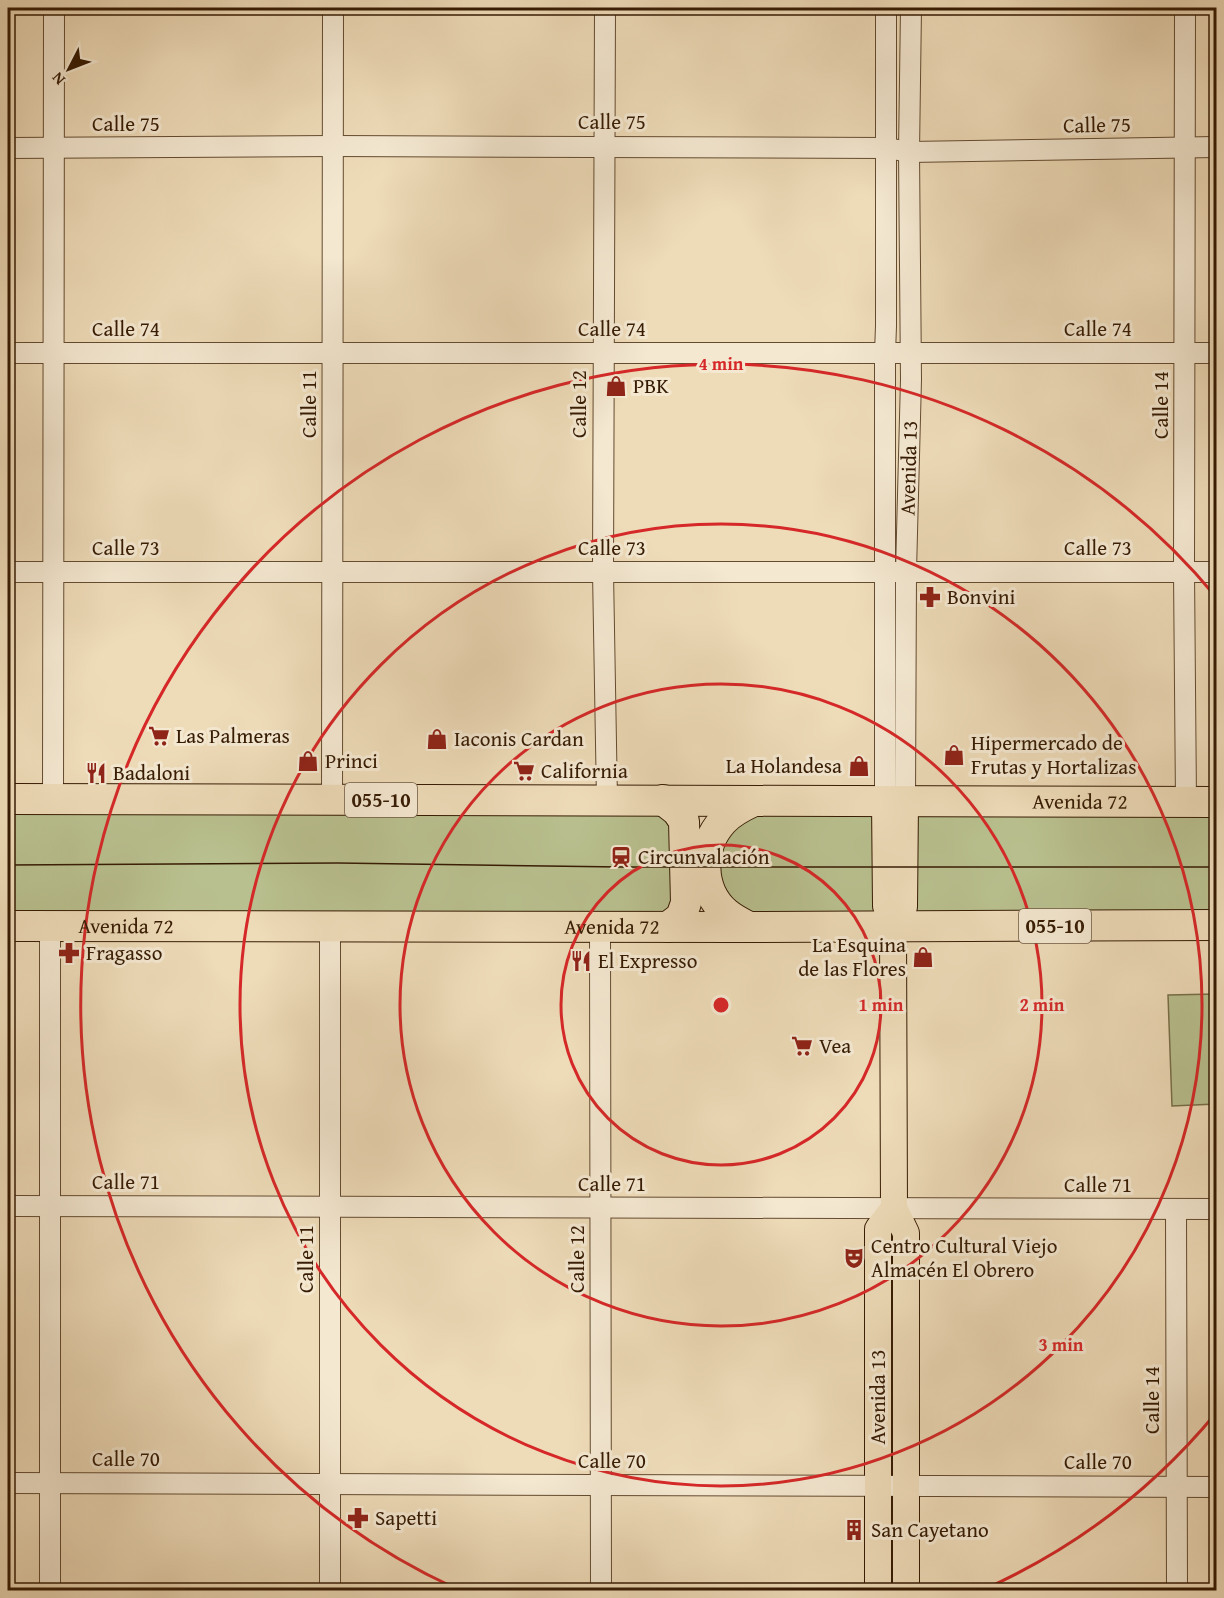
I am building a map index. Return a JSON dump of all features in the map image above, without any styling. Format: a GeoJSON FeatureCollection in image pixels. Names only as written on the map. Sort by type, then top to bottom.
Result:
{"type":"FeatureCollection","features":[{"type":"Feature","properties":{"kind":"highway","name":"Avenida 72"},"geometry":{"type":"LineString","coordinates":[[8,799],[1216,802]]}},
{"type":"Feature","properties":{"kind":"highway"},"geometry":{"type":"LineString","coordinates":[[663,800],[684,821],[686,903],[681,917],[668,927]]}},
{"type":"Feature","properties":{"kind":"highway"},"geometry":{"type":"LineString","coordinates":[[749,927],[730,916],[715,900],[709,888],[705,866],[707,849],[714,833],[724,820],[754,801]]}},
{"type":"Feature","properties":{"kind":"highway","name":"Avenida 72"},"geometry":{"type":"LineString","coordinates":[[8,926],[1216,926]]}},
{"type":"Feature","properties":{"kind":"main road","name":"Avenida 13"},"geometry":{"type":"LineString","coordinates":[[895,801],[904,907],[893,927],[894,1208],[906,1233],[906,1590]]}},
{"type":"Feature","properties":{"kind":"main road","name":"Avenida 13"},"geometry":{"type":"LineString","coordinates":[[878,1590],[878,1229],[894,1208]]}},
{"type":"Feature","properties":{"kind":"street"},"geometry":{"type":"LineString","coordinates":[[53,799],[54,8]]}},
{"type":"Feature","properties":{"kind":"street","name":"Calle 11"},"geometry":{"type":"LineString","coordinates":[[332,800],[333,8]]}},
{"type":"Feature","properties":{"kind":"street","name":"Calle 12"},"geometry":{"type":"LineString","coordinates":[[604,8],[603,572],[607,800]]}},
{"type":"Feature","properties":{"kind":"street","name":"Avenida 13"},"geometry":{"type":"LineString","coordinates":[[886,8],[885,571],[895,801]]}},
{"type":"Feature","properties":{"kind":"street","name":"Avenida 13"},"geometry":{"type":"LineString","coordinates":[[895,801],[906,572],[911,353],[909,152],[911,8]]}},
{"type":"Feature","properties":{"kind":"street","name":"Calle 14"},"geometry":{"type":"LineString","coordinates":[[1185,8],[1186,802]]}},
{"type":"Feature","properties":{"kind":"street","name":"Calle 75"},"geometry":{"type":"LineString","coordinates":[[8,148],[604,146],[887,148],[909,152],[1216,147]]}},
{"type":"Feature","properties":{"kind":"street","name":"Calle 74"},"geometry":{"type":"LineString","coordinates":[[8,353],[1216,353]]}},
{"type":"Feature","properties":{"kind":"street","name":"Calle 73"},"geometry":{"type":"LineString","coordinates":[[8,572],[1216,572]]}},
{"type":"Feature","properties":{"kind":"street"},"geometry":{"type":"LineString","coordinates":[[50,927],[50,1590]]}},
{"type":"Feature","properties":{"kind":"street","name":"Calle 11"},"geometry":{"type":"LineString","coordinates":[[330,927],[330,1590]]}},
{"type":"Feature","properties":{"kind":"street","name":"Calle 12"},"geometry":{"type":"LineString","coordinates":[[600,927],[601,1590]]}},
{"type":"Feature","properties":{"kind":"street","name":"Calle 71"},"geometry":{"type":"LineString","coordinates":[[8,1206],[1216,1209]]}},
{"type":"Feature","properties":{"kind":"street","name":"Calle 14"},"geometry":{"type":"LineString","coordinates":[[1176,1209],[1177,1590]]}},
{"type":"Feature","properties":{"kind":"street","name":"Calle 70"},"geometry":{"type":"LineString","coordinates":[[8,1483],[1216,1487]]}},
{"type":"Feature","properties":{"kind":"green space"},"geometry":{"type":"Polygon","coordinates":[[[8,811],[667,812],[678,822],[673,917],[8,920],[8,811]]]}},
{"type":"Feature","properties":{"kind":"green space"},"geometry":{"type":"Polygon","coordinates":[[[879,811],[879,920],[751,918],[719,893],[717,843],[754,812],[879,811]]]}},
{"type":"Feature","properties":{"kind":"green space"},"geometry":{"type":"Polygon","coordinates":[[[910,811],[1216,814],[1216,914],[911,920],[910,811]]]}},
{"type":"Feature","properties":{"kind":"green space"},"geometry":{"type":"Polygon","coordinates":[[[1216,994],[1216,1104],[1172,1106],[1168,995],[1216,994]]]}},
{"type":"Feature","properties":{"kind":"green space"},"geometry":{"type":"Polygon","coordinates":[[[895,1229],[900,1590],[888,1590],[888,1236],[895,1229]]]}},
{"type":"Feature","properties":{"kind":"tram line"},"geometry":{"type":"LineString","coordinates":[[8,865],[338,863],[621,867],[1216,867]]}},
{"type":"Feature","properties":{"kind":"place","name":"PBK"},"geometry":{"type":"Point","coordinates":[616,386]}},
{"type":"Feature","properties":{"kind":"place","name":"Bonvini"},"geometry":{"type":"Point","coordinates":[930,597]}},
{"type":"Feature","properties":{"kind":"place","name":"Las Palmeras"},"geometry":{"type":"Point","coordinates":[159,736]}},
{"type":"Feature","properties":{"kind":"place","name":"Iaconis Cardan"},"geometry":{"type":"Point","coordinates":[437,739]}},
{"type":"Feature","properties":{"kind":"place","name":"Hipermercado de Frutas y Hortalizas"},"geometry":{"type":"Point","coordinates":[954,755]}},
{"type":"Feature","properties":{"kind":"place","name":"Princi"},"geometry":{"type":"Point","coordinates":[308,761]}},
{"type":"Feature","properties":{"kind":"place","name":"La Holandesa"},"geometry":{"type":"Point","coordinates":[859,766]}},
{"type":"Feature","properties":{"kind":"place","name":"California"},"geometry":{"type":"Point","coordinates":[524,771]}},
{"type":"Feature","properties":{"kind":"place","name":"Badaloni"},"geometry":{"type":"Point","coordinates":[96,773]}},
{"type":"Feature","properties":{"kind":"place","name":"Circunvalación"},"geometry":{"type":"Point","coordinates":[621,857]}},
{"type":"Feature","properties":{"kind":"place","name":"Fragasso"},"geometry":{"type":"Point","coordinates":[69,953]}},
{"type":"Feature","properties":{"kind":"place","name":"La Esquina de las Flores"},"geometry":{"type":"Point","coordinates":[923,957]}},
{"type":"Feature","properties":{"kind":"place","name":"El Expresso"},"geometry":{"type":"Point","coordinates":[581,961]}},
{"type":"Feature","properties":{"kind":"place","name":"Vea"},"geometry":{"type":"Point","coordinates":[802,1046]}},
{"type":"Feature","properties":{"kind":"place","name":"Centro Cultural Viejo Almacén El Obrero"},"geometry":{"type":"Point","coordinates":[854,1258]}},
{"type":"Feature","properties":{"kind":"place","name":"Sapetti"},"geometry":{"type":"Point","coordinates":[358,1518]}},
{"type":"Feature","properties":{"kind":"place","name":"San Cayetano"},"geometry":{"type":"Point","coordinates":[854,1530]}}]}
